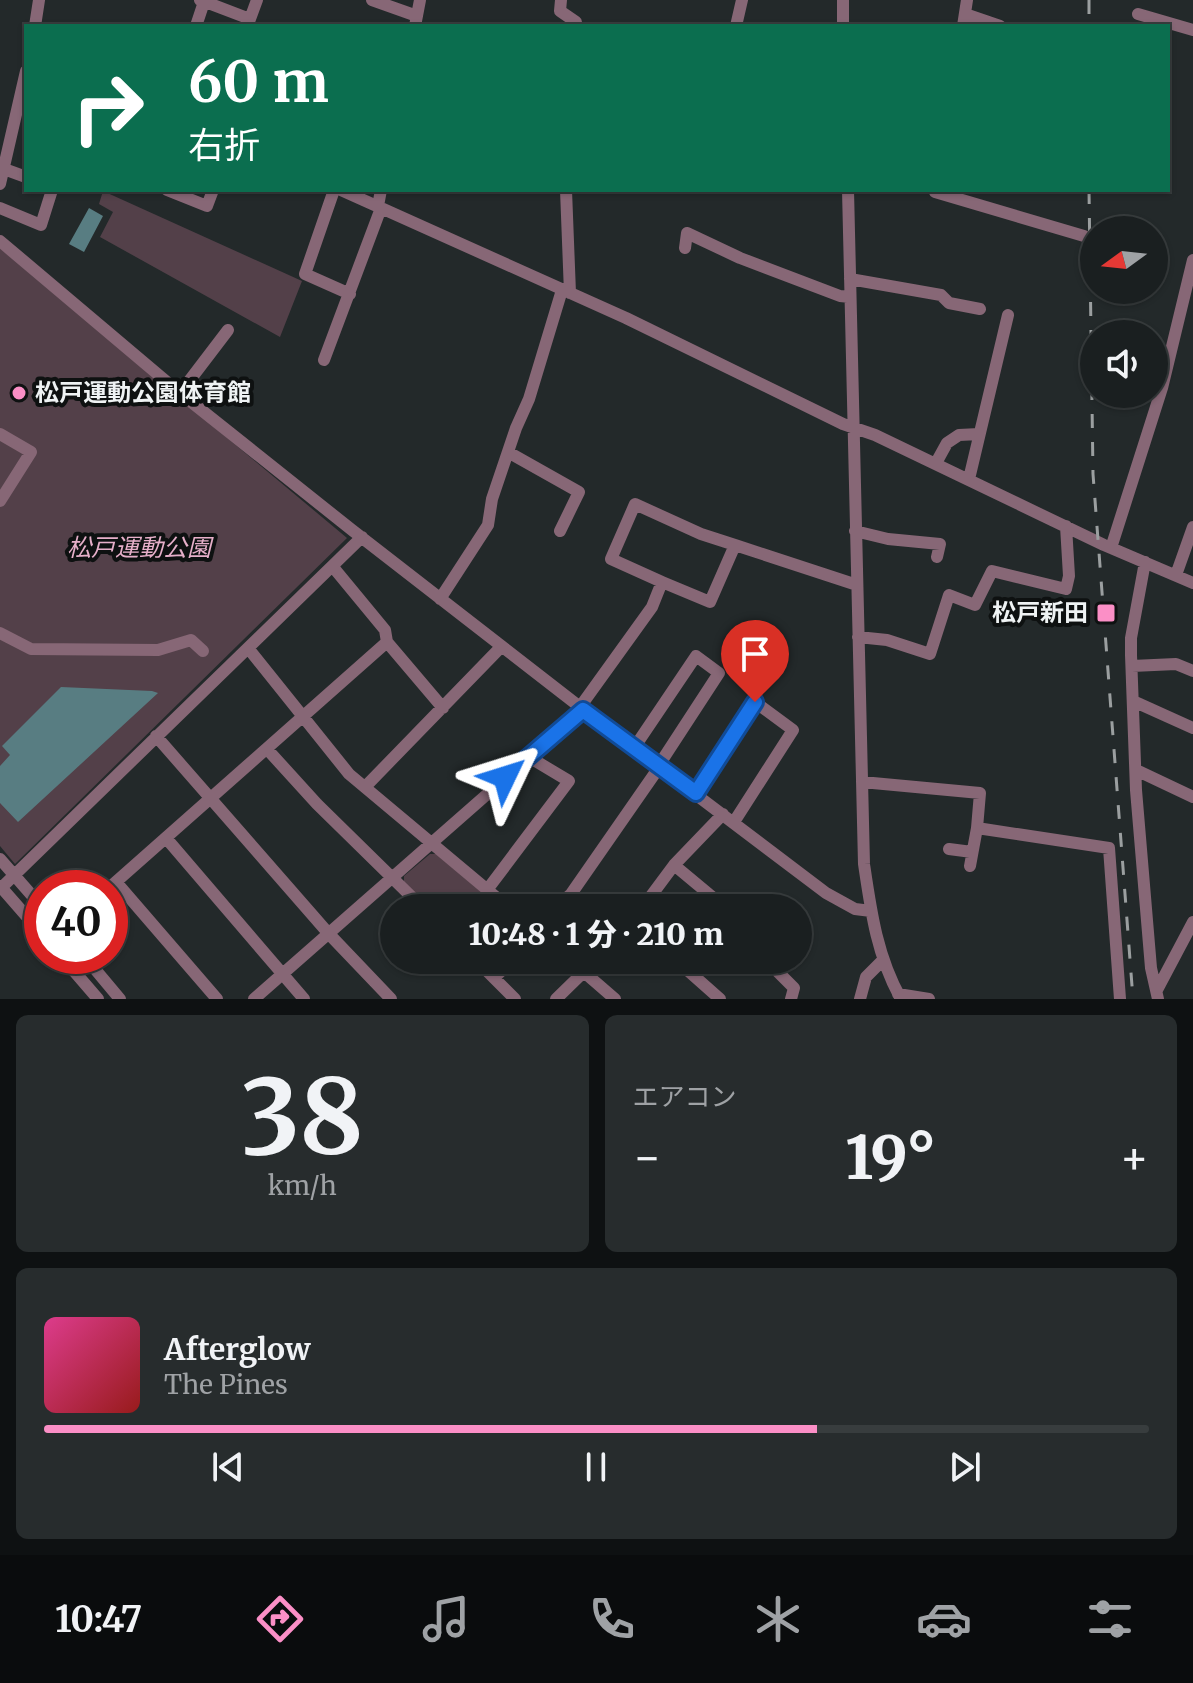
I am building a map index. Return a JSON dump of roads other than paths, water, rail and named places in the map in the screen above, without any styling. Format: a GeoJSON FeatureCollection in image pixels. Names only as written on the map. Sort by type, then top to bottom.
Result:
{"type":"FeatureCollection","features":[{"type":"Feature","properties":{"kind":"street"},"geometry":{"type":"LineString","coordinates":[[35,24],[39,0]]}},
{"type":"Feature","properties":{"kind":"street"},"geometry":{"type":"LineString","coordinates":[[196,24],[202,1],[250,19],[257,0]]}},
{"type":"Feature","properties":{"kind":"street"},"geometry":{"type":"LineString","coordinates":[[372,0],[416,21],[420,0]]}},
{"type":"Feature","properties":{"kind":"street"},"geometry":{"type":"LineString","coordinates":[[561,0],[560,11],[576,24]]}},
{"type":"Feature","properties":{"kind":"street"},"geometry":{"type":"LineString","coordinates":[[736,24],[742,0]]}},
{"type":"Feature","properties":{"kind":"street"},"geometry":{"type":"LineString","coordinates":[[843,0],[843,24]]}},
{"type":"Feature","properties":{"kind":"street"},"geometry":{"type":"LineString","coordinates":[[967,0],[964,20],[988,24]]}},
{"type":"Feature","properties":{"kind":"street"},"geometry":{"type":"LineString","coordinates":[[1138,14],[1193,30]]}},
{"type":"Feature","properties":{"kind":"street"},"geometry":{"type":"LineString","coordinates":[[0,184],[6,128],[24,77]]}},
{"type":"Feature","properties":{"kind":"street"},"geometry":{"type":"LineString","coordinates":[[4,169],[24,176]]}},
{"type":"Feature","properties":{"kind":"street"},"geometry":{"type":"LineString","coordinates":[[0,208],[41,225],[51,192]]}},
{"type":"Feature","properties":{"kind":"street"},"geometry":{"type":"LineString","coordinates":[[172,192],[207,206],[212,192]]}},
{"type":"Feature","properties":{"kind":"street"},"geometry":{"type":"LineString","coordinates":[[333,192],[305,274],[350,294]]}},
{"type":"Feature","properties":{"kind":"street"},"geometry":{"type":"LineString","coordinates":[[345,192],[722,363],[854,429],[875,435],[936,463],[1111,548],[1193,583]]}},
{"type":"Feature","properties":{"kind":"street"},"geometry":{"type":"LineString","coordinates":[[324,360],[350,294],[379,207],[381,192]]}},
{"type":"Feature","properties":{"kind":"street"},"geometry":{"type":"LineString","coordinates":[[440,599],[488,525],[492,499],[566,292],[566,192]]}},
{"type":"Feature","properties":{"kind":"street"},"geometry":{"type":"LineString","coordinates":[[848,192],[864,864],[882,961],[900,996],[929,999]]}},
{"type":"Feature","properties":{"kind":"street"},"geometry":{"type":"LineString","coordinates":[[935,192],[1080,235]]}},
{"type":"Feature","properties":{"kind":"street"},"geometry":{"type":"LineString","coordinates":[[685,248],[687,233],[740,258],[850,297]]}},
{"type":"Feature","properties":{"kind":"street"},"geometry":{"type":"LineString","coordinates":[[0,241],[180,393],[501,647],[826,893],[855,909],[871,911]]}},
{"type":"Feature","properties":{"kind":"street"},"geometry":{"type":"LineString","coordinates":[[1111,548],[1162,388],[1193,260]]}},
{"type":"Feature","properties":{"kind":"street"},"geometry":{"type":"LineString","coordinates":[[850,279],[941,295],[949,303],[980,309]]}},
{"type":"Feature","properties":{"kind":"street"},"geometry":{"type":"LineString","coordinates":[[969,479],[1008,315]]}},
{"type":"Feature","properties":{"kind":"street"},"geometry":{"type":"LineString","coordinates":[[180,393],[228,330]]}},
{"type":"Feature","properties":{"kind":"street"},"geometry":{"type":"LineString","coordinates":[[0,434],[31,452],[0,501]]}},
{"type":"Feature","properties":{"kind":"street"},"geometry":{"type":"LineString","coordinates":[[936,463],[947,443],[959,435],[979,434]]}},
{"type":"Feature","properties":{"kind":"street"},"geometry":{"type":"LineString","coordinates":[[508,452],[579,492],[560,531]]}},
{"type":"Feature","properties":{"kind":"street"},"geometry":{"type":"LineString","coordinates":[[735,545],[710,602],[611,559],[635,504],[701,534],[735,545],[857,585]]}},
{"type":"Feature","properties":{"kind":"street"},"geometry":{"type":"LineString","coordinates":[[858,637],[887,640],[930,654],[949,595],[975,605],[992,571],[1066,589],[1069,576],[1066,526]]}},
{"type":"Feature","properties":{"kind":"street"},"geometry":{"type":"LineString","coordinates":[[1176,575],[1193,527]]}},
{"type":"Feature","properties":{"kind":"street"},"geometry":{"type":"LineString","coordinates":[[855,531],[888,539],[940,544],[937,557]]}},
{"type":"Feature","properties":{"kind":"street"},"geometry":{"type":"LineString","coordinates":[[24,913],[1,887],[362,537]]}},
{"type":"Feature","properties":{"kind":"street"},"geometry":{"type":"LineString","coordinates":[[1145,562],[1131,638],[1144,895],[1151,968],[1158,994]]}},
{"type":"Feature","properties":{"kind":"street"},"geometry":{"type":"LineString","coordinates":[[333,567],[385,630],[387,642],[443,708]]}},
{"type":"Feature","properties":{"kind":"street"},"geometry":{"type":"LineString","coordinates":[[254,999],[581,708],[652,607],[662,582]]}},
{"type":"Feature","properties":{"kind":"street"},"geometry":{"type":"LineString","coordinates":[[0,633],[31,649],[158,650],[191,640],[203,651]]}},
{"type":"Feature","properties":{"kind":"street"},"geometry":{"type":"LineString","coordinates":[[128,872],[387,642]]}},
{"type":"Feature","properties":{"kind":"street"},"geometry":{"type":"LineString","coordinates":[[365,787],[501,647]]}},
{"type":"Feature","properties":{"kind":"street"},"geometry":{"type":"LineString","coordinates":[[248,648],[349,774],[492,894]]}},
{"type":"Feature","properties":{"kind":"street"},"geometry":{"type":"LineString","coordinates":[[571,894],[719,673],[696,656],[634,748]]}},
{"type":"Feature","properties":{"kind":"street"},"geometry":{"type":"LineString","coordinates":[[1132,666],[1176,664],[1193,671]]}},
{"type":"Feature","properties":{"kind":"street"},"geometry":{"type":"LineString","coordinates":[[1133,701],[1193,728]]}},
{"type":"Feature","properties":{"kind":"street"},"geometry":{"type":"LineString","coordinates":[[652,894],[674,865],[729,818],[793,730],[755,702],[696,793]]}},
{"type":"Feature","properties":{"kind":"street"},"geometry":{"type":"LineString","coordinates":[[156,736],[329,934],[391,999]]}},
{"type":"Feature","properties":{"kind":"street"},"geometry":{"type":"LineString","coordinates":[[267,749],[317,804],[409,894]]}},
{"type":"Feature","properties":{"kind":"street"},"geometry":{"type":"LineString","coordinates":[[487,890],[569,781],[529,757]]}},
{"type":"Feature","properties":{"kind":"street"},"geometry":{"type":"LineString","coordinates":[[1136,770],[1193,797]]}},
{"type":"Feature","properties":{"kind":"street"},"geometry":{"type":"LineString","coordinates":[[862,782],[980,787],[970,866]]}},
{"type":"Feature","properties":{"kind":"street"},"geometry":{"type":"LineString","coordinates":[[977,828],[1109,848],[1120,999]]}},
{"type":"Feature","properties":{"kind":"street"},"geometry":{"type":"LineString","coordinates":[[166,838],[304,999]]}},
{"type":"Feature","properties":{"kind":"street"},"geometry":{"type":"LineString","coordinates":[[949,849],[972,852]]}},
{"type":"Feature","properties":{"kind":"street"},"geometry":{"type":"LineString","coordinates":[[0,859],[24,886]]}},
{"type":"Feature","properties":{"kind":"street"},"geometry":{"type":"LineString","coordinates":[[674,865],[709,894]]}},
{"type":"Feature","properties":{"kind":"street"},"geometry":{"type":"LineString","coordinates":[[128,901],[217,999]]}},
{"type":"Feature","properties":{"kind":"street"},"geometry":{"type":"LineString","coordinates":[[1158,994],[1193,922]]}},
{"type":"Feature","properties":{"kind":"street"},"geometry":{"type":"LineString","coordinates":[[860,999],[866,977],[882,961]]}},
{"type":"Feature","properties":{"kind":"street"},"geometry":{"type":"LineString","coordinates":[[76,974],[98,999]]}},
{"type":"Feature","properties":{"kind":"street"},"geometry":{"type":"LineString","coordinates":[[99,974],[120,999]]}},
{"type":"Feature","properties":{"kind":"street"},"geometry":{"type":"LineString","coordinates":[[490,974],[515,999]]}},
{"type":"Feature","properties":{"kind":"street"},"geometry":{"type":"LineString","coordinates":[[494,978],[498,974]]}},
{"type":"Feature","properties":{"kind":"street"},"geometry":{"type":"LineString","coordinates":[[556,999],[581,974]]}},
{"type":"Feature","properties":{"kind":"street"},"geometry":{"type":"LineString","coordinates":[[585,974],[615,999]]}},
{"type":"Feature","properties":{"kind":"street"},"geometry":{"type":"LineString","coordinates":[[692,974],[720,999]]}},
{"type":"Feature","properties":{"kind":"street"},"geometry":{"type":"LineString","coordinates":[[780,974],[794,988],[791,999]]}},
{"type":"Feature","properties":{"kind":"water"},"geometry":{"type":"Polygon","coordinates":[[[89,208],[103,216],[84,252],[69,244],[89,208]]]}},
{"type":"Feature","properties":{"kind":"water"},"geometry":{"type":"Polygon","coordinates":[[[61,687],[158,693],[18,822],[0,803],[0,766],[10,755],[2,746],[61,687]]]}},
{"type":"Feature","properties":{"kind":"railway"},"geometry":{"type":"LineString","coordinates":[[1089,0],[1089,24]]}},
{"type":"Feature","properties":{"kind":"railway"},"geometry":{"type":"LineString","coordinates":[[1089,192],[1093,474],[1133,999]]}},
{"type":"Feature","properties":{"kind":"place","name":"松戸運動公園体育館"},"geometry":{"type":"Point","coordinates":[19,393]}},
{"type":"Feature","properties":{"kind":"place","name":"松戸新田"},"geometry":{"type":"Point","coordinates":[1106,613]}},
{"type":"Feature","properties":{"kind":"park label","name":"松戸運動公園"},"geometry":{"type":"Point","coordinates":[139,548]}}]}
